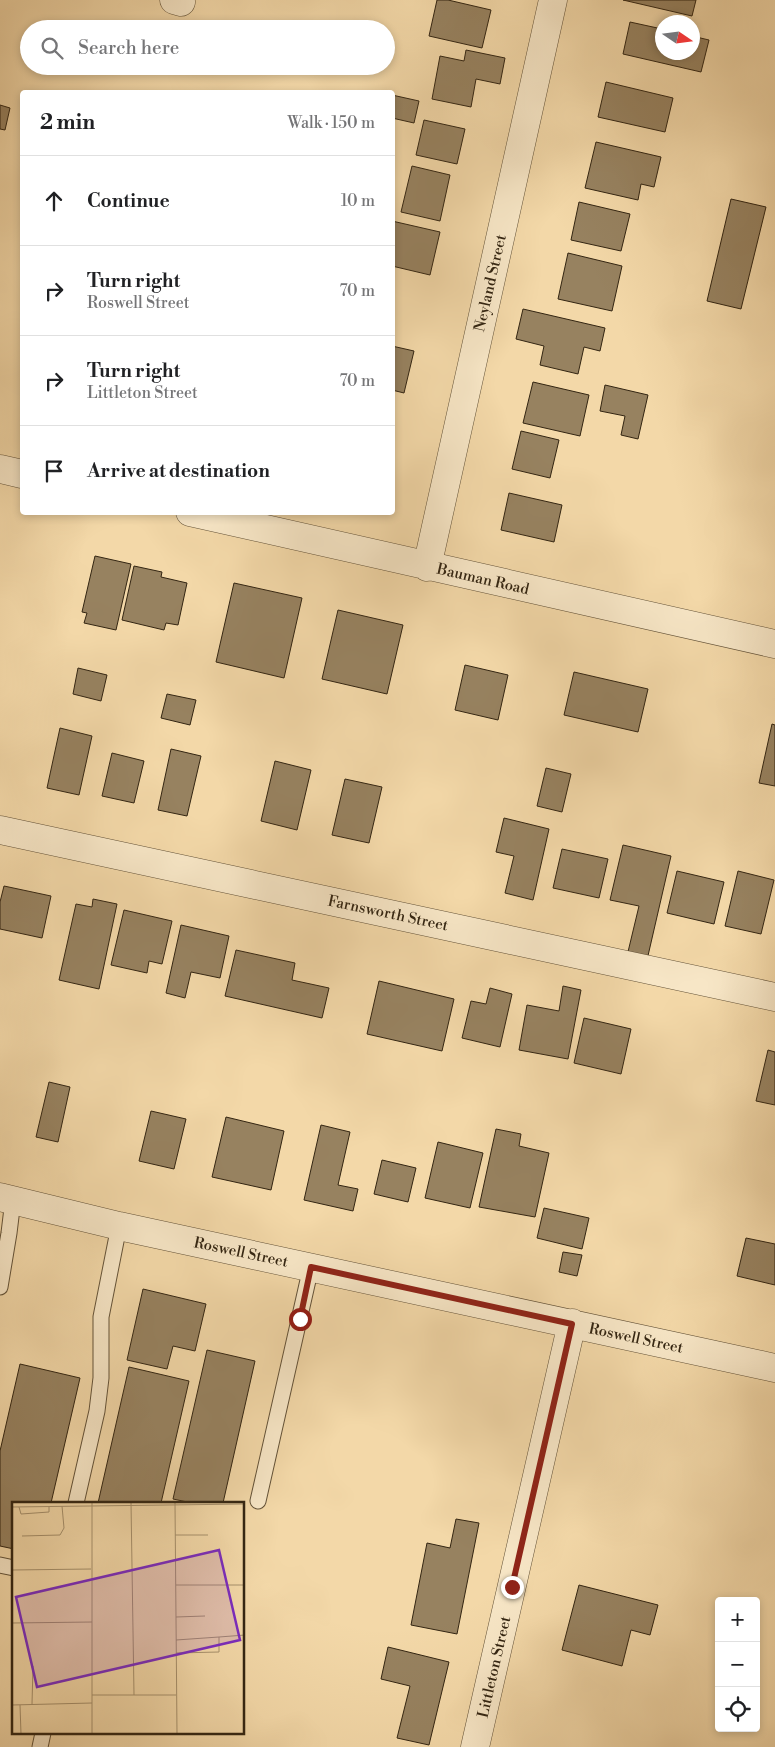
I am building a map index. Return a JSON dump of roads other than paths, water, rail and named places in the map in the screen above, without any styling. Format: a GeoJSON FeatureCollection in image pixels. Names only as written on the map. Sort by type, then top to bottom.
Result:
{"type":"FeatureCollection","features":[{"type":"Feature","properties":{"kind":"street","name":"Neyland Street"},"geometry":{"type":"LineString","coordinates":[[427,567],[553,0]]}},
{"type":"Feature","properties":{"kind":"street"},"geometry":{"type":"LineString","coordinates":[[0,469],[20,474]]}},
{"type":"Feature","properties":{"kind":"street","name":"Bauman Road"},"geometry":{"type":"LineString","coordinates":[[203,515],[775,644]]}},
{"type":"Feature","properties":{"kind":"street","name":"Farnsworth Street"},"geometry":{"type":"LineString","coordinates":[[0,830],[775,997]]}},
{"type":"Feature","properties":{"kind":"street","name":"Roswell Street"},"geometry":{"type":"LineString","coordinates":[[6,1199],[120,1226],[775,1368]]}},
{"type":"Feature","properties":{"kind":"street","name":"Littleton Street"},"geometry":{"type":"LineString","coordinates":[[475,1747],[572,1324]]}},
{"type":"Feature","properties":{"kind":"lane"},"geometry":{"type":"LineString","coordinates":[[0,1287],[10,1233],[6,1199]]}},
{"type":"Feature","properties":{"kind":"lane"},"geometry":{"type":"LineString","coordinates":[[76,1502],[97,1411],[101,1378],[101,1317],[120,1226]]}},
{"type":"Feature","properties":{"kind":"lane"},"geometry":{"type":"LineString","coordinates":[[258,1501],[311,1267]]}},
{"type":"Feature","properties":{"kind":"lane"},"geometry":{"type":"LineString","coordinates":[[40,1747],[43,1734]]}}]}
